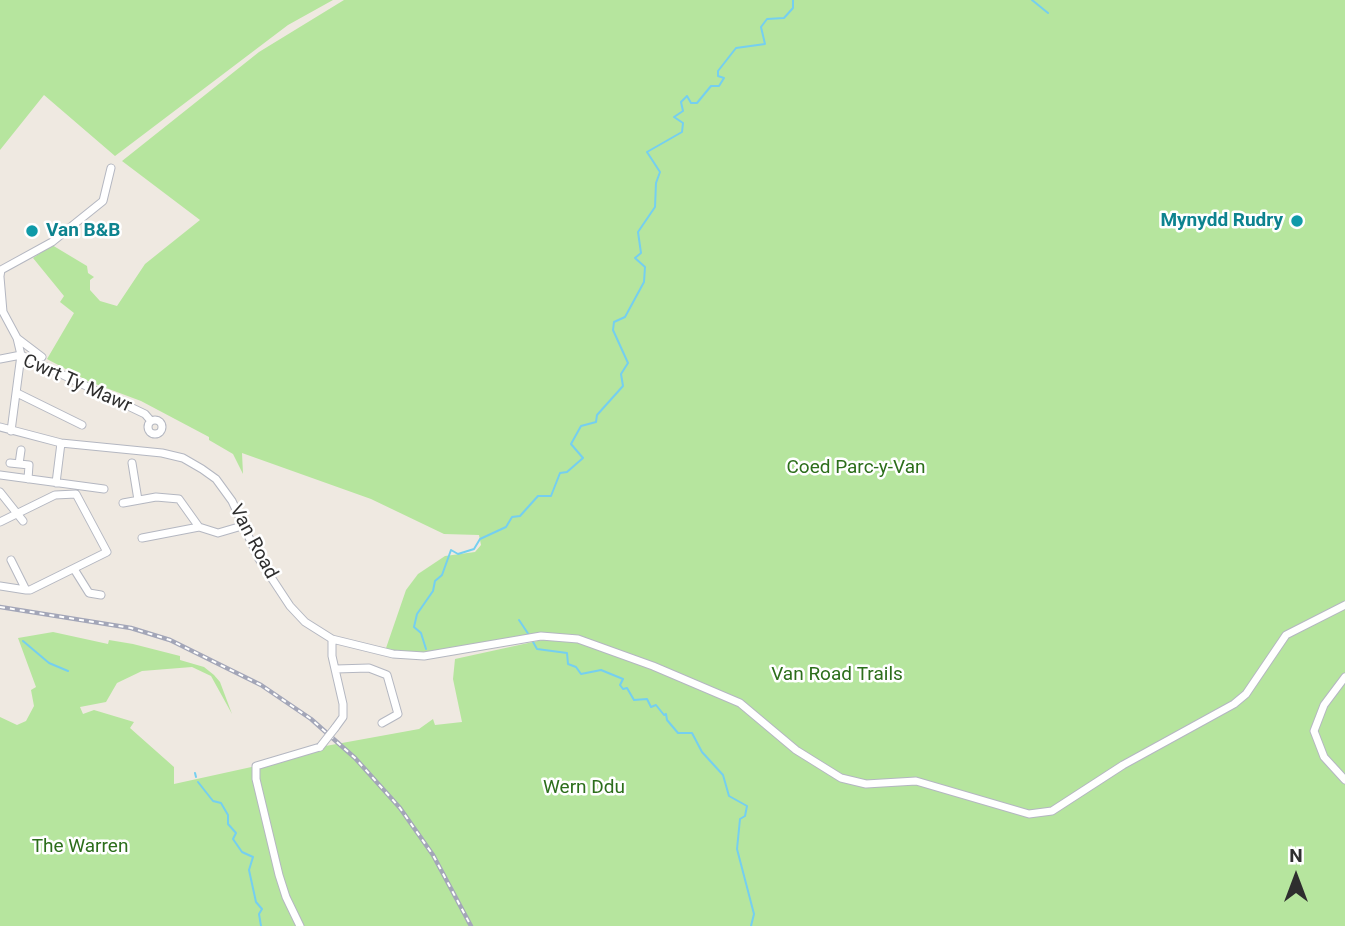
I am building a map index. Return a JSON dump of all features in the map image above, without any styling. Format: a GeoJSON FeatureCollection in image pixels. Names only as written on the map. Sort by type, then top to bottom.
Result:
{"type":"FeatureCollection","features":[{"type":"Feature","properties":{"kind":"street"},"geometry":{"type":"LineString","coordinates":[[10,431],[21,355],[17,338],[3,312],[1,270],[52,242],[103,201],[111,168]]}},
{"type":"Feature","properties":{"kind":"street"},"geometry":{"type":"LineString","coordinates":[[17,338],[42,357]]}},
{"type":"Feature","properties":{"kind":"street","name":"Cwrt Ty Mawr"},"geometry":{"type":"LineString","coordinates":[[0,359],[21,355],[145,414],[152,421]]}},
{"type":"Feature","properties":{"kind":"street"},"geometry":{"type":"LineString","coordinates":[[17,393],[82,425]]}},
{"type":"Feature","properties":{"kind":"street","name":"Van Road"},"geometry":{"type":"LineString","coordinates":[[0,430],[61,443],[162,453],[183,458],[216,479],[232,501],[259,559],[290,606],[305,622],[332,639],[407,656],[437,655],[553,636],[592,643],[740,703],[788,744],[841,778],[866,784],[916,780],[1018,812],[1036,814],[1052,811],[1123,765],[1234,704],[1246,694],[1286,635],[1345,605]]}},
{"type":"Feature","properties":{"kind":"street"},"geometry":{"type":"LineString","coordinates":[[55,483],[61,443]]}},
{"type":"Feature","properties":{"kind":"street"},"geometry":{"type":"LineString","coordinates":[[19,464],[21,450]]}},
{"type":"Feature","properties":{"kind":"street"},"geometry":{"type":"LineString","coordinates":[[10,463],[29,465],[28,479]]}},
{"type":"Feature","properties":{"kind":"street"},"geometry":{"type":"LineString","coordinates":[[132,463],[138,500]]}},
{"type":"Feature","properties":{"kind":"street"},"geometry":{"type":"LineString","coordinates":[[0,475],[104,489]]}},
{"type":"Feature","properties":{"kind":"street"},"geometry":{"type":"LineString","coordinates":[[0,492],[21,517]]}},
{"type":"Feature","properties":{"kind":"street"},"geometry":{"type":"LineString","coordinates":[[0,522],[21,517],[54,495],[76,494],[107,552],[45,585],[26,590],[0,586]]}},
{"type":"Feature","properties":{"kind":"street"},"geometry":{"type":"LineString","coordinates":[[123,503],[156,497],[179,499],[199,527]]}},
{"type":"Feature","properties":{"kind":"street"},"geometry":{"type":"LineString","coordinates":[[142,538],[199,527],[218,533],[242,526]]}},
{"type":"Feature","properties":{"kind":"street"},"geometry":{"type":"LineString","coordinates":[[11,560],[26,590]]}},
{"type":"Feature","properties":{"kind":"street"},"geometry":{"type":"LineString","coordinates":[[74,569],[89,593],[102,595]]}},
{"type":"Feature","properties":{"kind":"street"},"geometry":{"type":"LineString","coordinates":[[300,926],[286,897],[279,874],[258,790],[256,766],[320,747],[343,717],[332,639]]}},
{"type":"Feature","properties":{"kind":"street"},"geometry":{"type":"LineString","coordinates":[[336,669],[369,668],[387,675],[398,714],[382,723]]}},
{"type":"Feature","properties":{"kind":"street"},"geometry":{"type":"LineString","coordinates":[[1345,677],[1324,705],[1314,731],[1324,757],[1345,780]]}},
{"type":"Feature","properties":{"kind":"green space"},"geometry":{"type":"Polygon","coordinates":[[[0,0],[333,0],[288,25],[115,156],[44,95],[0,150],[0,0]]]}},
{"type":"Feature","properties":{"kind":"green space"},"geometry":{"type":"Polygon","coordinates":[[[344,0],[1345,0],[1345,926],[0,926],[0,717],[17,725],[26,721],[34,706],[31,690],[36,687],[18,638],[53,632],[108,644],[109,640],[133,644],[180,656],[180,660],[204,667],[214,675],[220,682],[232,714],[211,676],[192,667],[142,671],[117,683],[106,702],[80,707],[83,714],[94,710],[134,722],[130,728],[174,767],[174,784],[256,766],[320,747],[419,729],[433,719],[435,725],[462,722],[453,679],[455,659],[542,640],[573,639],[553,636],[437,655],[385,651],[406,590],[418,574],[445,556],[475,552],[481,545],[479,535],[444,534],[371,499],[242,453],[243,474],[233,454],[209,440],[209,437],[141,401],[90,382],[47,359],[74,313],[60,302],[64,296],[33,258],[52,245],[87,266],[88,273],[94,277],[90,280],[90,290],[100,301],[117,306],[145,264],[200,220],[122,161],[259,52],[344,0]]]}},
{"type":"Feature","properties":{"kind":"waterway"},"geometry":{"type":"LineString","coordinates":[[426,649],[421,633],[414,627],[417,614],[433,591],[435,581],[442,575],[451,550],[458,554],[474,549],[480,539],[506,527],[512,517],[520,516],[538,496],[551,496],[560,473],[567,472],[583,458],[571,444],[581,426],[596,422],[597,415],[623,386],[621,374],[628,363],[613,330],[614,322],[625,317],[644,282],[645,267],[635,258],[641,253],[638,232],[655,207],[656,183],[660,172],[647,152],[682,132],[683,123],[674,117],[683,111],[681,102],[687,96],[691,103],[697,103],[711,86],[719,86],[724,78],[718,76],[718,71],[736,48],[765,44],[761,27],[767,19],[784,18],[793,8],[793,0]]}},
{"type":"Feature","properties":{"kind":"waterway"},"geometry":{"type":"LineString","coordinates":[[1032,0],[1048,13]]}},
{"type":"Feature","properties":{"kind":"waterway"},"geometry":{"type":"LineString","coordinates":[[519,620],[529,635]]}},
{"type":"Feature","properties":{"kind":"waterway"},"geometry":{"type":"LineString","coordinates":[[532,640],[537,649],[567,653],[568,664],[576,667],[581,674],[601,670],[623,679],[620,685],[623,689],[627,688],[634,700],[647,699],[651,707],[656,705],[666,714],[667,720],[678,733],[692,733],[702,752],[723,775],[729,796],[747,806],[745,816],[740,819],[737,849],[754,914],[751,926]]}},
{"type":"Feature","properties":{"kind":"waterway"},"geometry":{"type":"LineString","coordinates":[[23,641],[49,663],[68,671]]}},
{"type":"Feature","properties":{"kind":"waterway"},"geometry":{"type":"LineString","coordinates":[[195,773],[196,777]]}},
{"type":"Feature","properties":{"kind":"waterway"},"geometry":{"type":"LineString","coordinates":[[198,782],[213,801],[221,803],[228,815],[228,824],[236,833],[233,839],[242,852],[253,857],[249,870],[256,902],[262,909],[259,914],[261,926]]}},
{"type":"Feature","properties":{"kind":"railway"},"geometry":{"type":"LineString","coordinates":[[0,607],[131,628],[170,640],[261,685],[311,719],[355,758],[400,808],[433,855],[471,926]]}},
{"type":"Feature","properties":{"kind":"place","name":"Mynydd Rudry"},"geometry":{"type":"Point","coordinates":[1297,221]}},
{"type":"Feature","properties":{"kind":"place","name":"Van B&B"},"geometry":{"type":"Point","coordinates":[32,231]}},
{"type":"Feature","properties":{"kind":"park label","name":"Coed Parc-y-Van"},"geometry":{"type":"Point","coordinates":[856,468]}},
{"type":"Feature","properties":{"kind":"park label","name":"Van Road Trails"},"geometry":{"type":"Point","coordinates":[837,675]}},
{"type":"Feature","properties":{"kind":"park label","name":"Wern Ddu"},"geometry":{"type":"Point","coordinates":[584,788]}},
{"type":"Feature","properties":{"kind":"park label","name":"The Warren"},"geometry":{"type":"Point","coordinates":[80,847]}}]}
